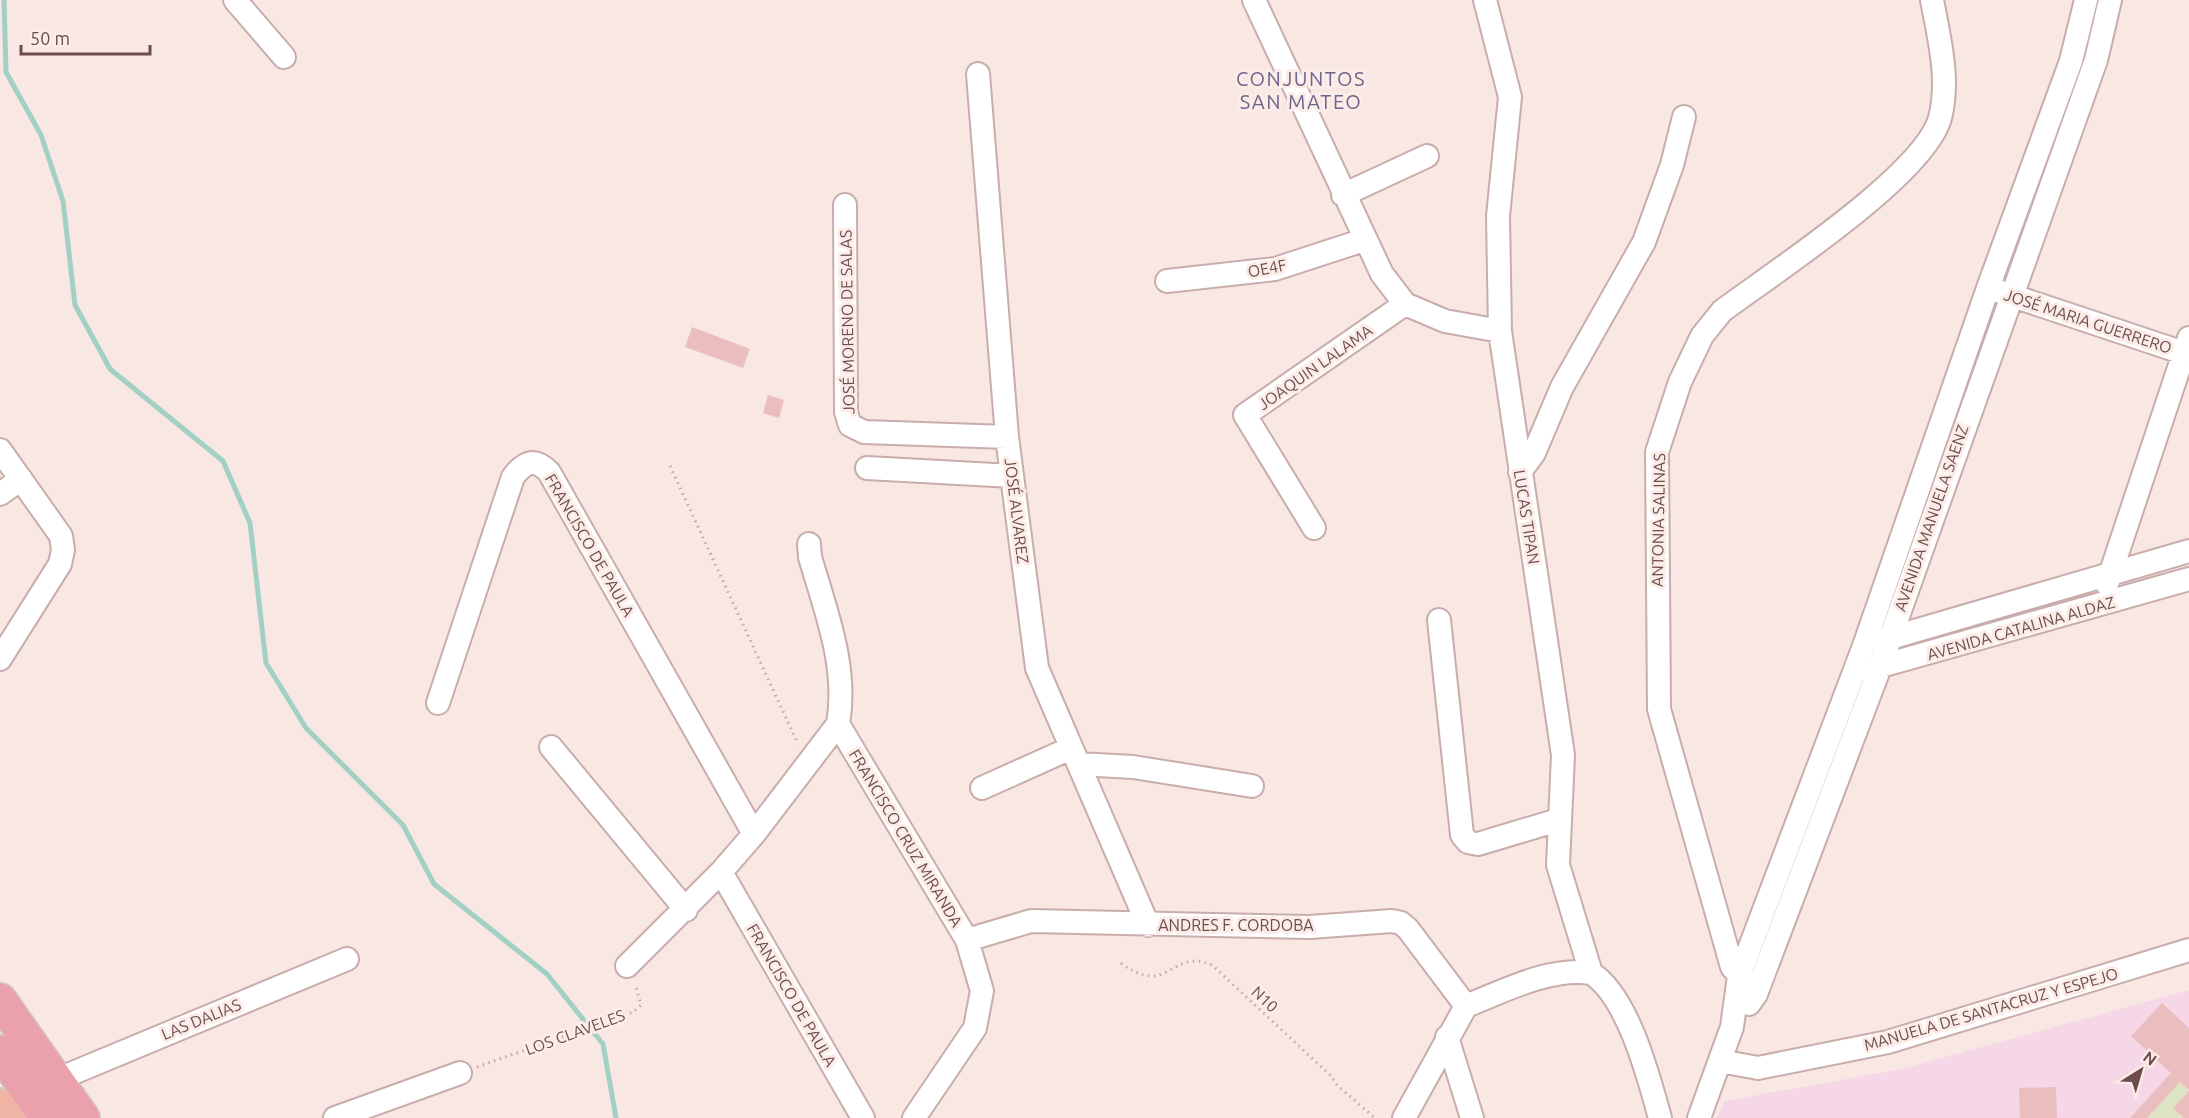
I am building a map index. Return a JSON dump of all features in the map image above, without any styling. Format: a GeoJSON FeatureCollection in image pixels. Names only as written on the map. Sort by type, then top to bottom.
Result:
{"type":"FeatureCollection","features":[{"type":"Feature","properties":{"kind":"highway"},"geometry":{"type":"LineString","coordinates":[[0,1000],[83,1118]]}},
{"type":"Feature","properties":{"kind":"highway"},"geometry":{"type":"LineString","coordinates":[[0,1052],[47,1118]]}},
{"type":"Feature","properties":{"kind":"main road"},"geometry":{"type":"LineString","coordinates":[[0,1103],[10,1118]]}},
{"type":"Feature","properties":{"kind":"street"},"geometry":{"type":"LineString","coordinates":[[235,0],[284,57]]}},
{"type":"Feature","properties":{"kind":"street"},"geometry":{"type":"LineString","coordinates":[[1254,0],[1364,240],[1382,274],[1405,304],[1445,321],[1500,331]]}},
{"type":"Feature","properties":{"kind":"street","name":"LUCAS TIPAN"},"geometry":{"type":"LineString","coordinates":[[1485,0],[1510,97],[1498,216],[1500,331],[1563,754],[1558,820],[1558,865],[1591,973],[1605,986],[1637,1040],[1660,1118]]}},
{"type":"Feature","properties":{"kind":"street","name":"ANTONIA SALINAS"},"geometry":{"type":"LineString","coordinates":[[1756,994],[1732,967],[1659,709],[1657,452],[1680,382],[1709,324],[1722,311],[1900,175],[1929,141],[1941,115],[1944,80],[1932,0]]}},
{"type":"Feature","properties":{"kind":"street","name":"AVENIDA MANUELA SAENZ"},"geometry":{"type":"LineString","coordinates":[[1699,1118],[1732,1027],[1739,976],[1851,674],[1864,645],[1988,288],[2071,61],[2086,0]]}},
{"type":"Feature","properties":{"kind":"street","name":"AVENIDA MANUELA SAENZ"},"geometry":{"type":"LineString","coordinates":[[1732,1027],[1756,994],[1880,667],[2010,295],[2097,60],[2109,0]]}},
{"type":"Feature","properties":{"kind":"street","name":"JOSÉ ALVAREZ"},"geometry":{"type":"LineString","coordinates":[[978,74],[1007,437],[1037,668],[1148,925]]}},
{"type":"Feature","properties":{"kind":"street"},"geometry":{"type":"LineString","coordinates":[[1521,472],[1534,453],[1562,387],[1644,242],[1672,165],[1684,117]]}},
{"type":"Feature","properties":{"kind":"street"},"geometry":{"type":"LineString","coordinates":[[1343,195],[1427,156]]}},
{"type":"Feature","properties":{"kind":"street","name":"JOSÉ MORENO DE SALAS"},"geometry":{"type":"LineString","coordinates":[[845,204],[846,412],[850,425],[864,432],[1007,437]]}},
{"type":"Feature","properties":{"kind":"street","name":"OE4F"},"geometry":{"type":"LineString","coordinates":[[1167,281],[1275,268],[1364,240]]}},
{"type":"Feature","properties":{"kind":"street","name":"JOSÉ MARIA GUERRERO"},"geometry":{"type":"LineString","coordinates":[[1988,288],[2187,348]]}},
{"type":"Feature","properties":{"kind":"street","name":"JOAQUIN LALAMA"},"geometry":{"type":"LineString","coordinates":[[1314,528],[1245,416],[1405,304]]}},
{"type":"Feature","properties":{"kind":"street"},"geometry":{"type":"LineString","coordinates":[[2102,606],[2110,575],[2187,348]]}},
{"type":"Feature","properties":{"kind":"street"},"geometry":{"type":"LineString","coordinates":[[0,450],[61,536],[63,550],[60,564],[0,659]]}},
{"type":"Feature","properties":{"kind":"street","name":"FRANCISCO DE PAULA"},"geometry":{"type":"LineString","coordinates":[[438,703],[513,477],[521,466],[530,461],[540,463],[549,472],[754,834]]}},
{"type":"Feature","properties":{"kind":"street"},"geometry":{"type":"LineString","coordinates":[[867,468],[1012,476]]}},
{"type":"Feature","properties":{"kind":"street"},"geometry":{"type":"LineString","coordinates":[[0,494],[21,479]]}},
{"type":"Feature","properties":{"kind":"street"},"geometry":{"type":"LineString","coordinates":[[627,966],[686,910],[721,872],[754,834],[838,724],[842,703],[839,663],[810,558],[809,544]]}},
{"type":"Feature","properties":{"kind":"street","name":"AVENIDA CATALINA ALDAZ"},"geometry":{"type":"LineString","coordinates":[[1864,645],[2110,575],[2189,550]]}},
{"type":"Feature","properties":{"kind":"street","name":"AVENIDA CATALINA ALDAZ"},"geometry":{"type":"LineString","coordinates":[[1851,674],[2102,606],[2189,579]]}},
{"type":"Feature","properties":{"kind":"street"},"geometry":{"type":"LineString","coordinates":[[1439,620],[1462,835],[1468,843],[1478,844],[1558,820]]}},
{"type":"Feature","properties":{"kind":"street","name":"FRANCISCO CRUZ MIRANDA"},"geometry":{"type":"LineString","coordinates":[[838,724],[967,940],[982,991],[975,1028],[914,1118]]}},
{"type":"Feature","properties":{"kind":"street"},"geometry":{"type":"LineString","coordinates":[[551,747],[686,910]]}},
{"type":"Feature","properties":{"kind":"street"},"geometry":{"type":"LineString","coordinates":[[982,788],[1075,756],[1252,786]]}},
{"type":"Feature","properties":{"kind":"street","name":"FRANCISCO DE PAULA"},"geometry":{"type":"LineString","coordinates":[[721,872],[863,1118]]}},
{"type":"Feature","properties":{"kind":"street","name":"ANDRES F. CORDOBA"},"geometry":{"type":"LineString","coordinates":[[967,940],[1031,921],[1310,927],[1392,921],[1401,923],[1466,1006]]}},
{"type":"Feature","properties":{"kind":"street","name":"MANUELA DE SANTACRUZ Y ESPEJO"},"geometry":{"type":"LineString","coordinates":[[1720,1061],[1758,1068],[1888,1042],[2189,950]]}},
{"type":"Feature","properties":{"kind":"street","name":"LAS DALIAS"},"geometry":{"type":"LineString","coordinates":[[56,1080],[347,959]]}},
{"type":"Feature","properties":{"kind":"street"},"geometry":{"type":"LineString","coordinates":[[1404,1118],[1466,1006],[1530,981],[1577,971],[1591,973]]}},
{"type":"Feature","properties":{"kind":"street"},"geometry":{"type":"LineString","coordinates":[[1447,1037],[1472,1118]]}},
{"type":"Feature","properties":{"kind":"street"},"geometry":{"type":"LineString","coordinates":[[335,1118],[460,1073]]}},
{"type":"Feature","properties":{"kind":"path"},"geometry":{"type":"LineString","coordinates":[[670,466],[807,762]]}},
{"type":"Feature","properties":{"kind":"path","name":"N10"},"geometry":{"type":"LineString","coordinates":[[1121,963],[1133,973],[1147,978],[1159,977],[1188,961],[1200,960],[1212,965],[1330,1075],[1338,1086],[1375,1118]]}},
{"type":"Feature","properties":{"kind":"path","name":"LOS CLAVELES"},"geometry":{"type":"LineString","coordinates":[[460,1073],[623,1015],[640,1005],[627,966]]}},
{"type":"Feature","properties":{"kind":"shaded area"},"geometry":{"type":"Polygon","coordinates":[[[2189,990],[2189,1118],[1717,1118],[1725,1101],[1902,1069],[2189,990]]]}},
{"type":"Feature","properties":{"kind":"green space"},"geometry":{"type":"Polygon","coordinates":[[[2180,1082],[2189,1091],[2174,1108],[2184,1118],[2147,1118],[2180,1082]]]}},
{"type":"Feature","properties":{"kind":"building"},"geometry":{"type":"Polygon","coordinates":[[[692,327],[750,349],[743,368],[685,347],[692,327]]]}},
{"type":"Feature","properties":{"kind":"building"},"geometry":{"type":"Polygon","coordinates":[[[768,395],[784,400],[779,418],[763,413],[768,395]]]}},
{"type":"Feature","properties":{"kind":"building"},"geometry":{"type":"Polygon","coordinates":[[[2162,1003],[2189,1028],[2189,1090],[2180,1082],[2147,1118],[2130,1118],[2171,1073],[2131,1036],[2162,1003]]]}},
{"type":"Feature","properties":{"kind":"building"},"geometry":{"type":"Polygon","coordinates":[[[2056,1087],[2057,1118],[2020,1118],[2019,1088],[2056,1087]]]}},
{"type":"Feature","properties":{"kind":"building"},"geometry":{"type":"Polygon","coordinates":[[[2189,1091],[2189,1118],[2184,1118],[2173,1108],[2189,1091]]]}},
{"type":"Feature","properties":{"kind":"waterway"},"geometry":{"type":"LineString","coordinates":[[4,0],[6,72],[41,135],[63,201],[75,305],[110,369],[223,461],[250,523],[266,663],[306,728],[403,825],[434,884],[547,974],[603,1044],[616,1118]]}},
{"type":"Feature","properties":{"kind":"district","name":"CONJUNTOS SAN MATEO"},"geometry":{"type":"Point","coordinates":[1301,90]}}]}
